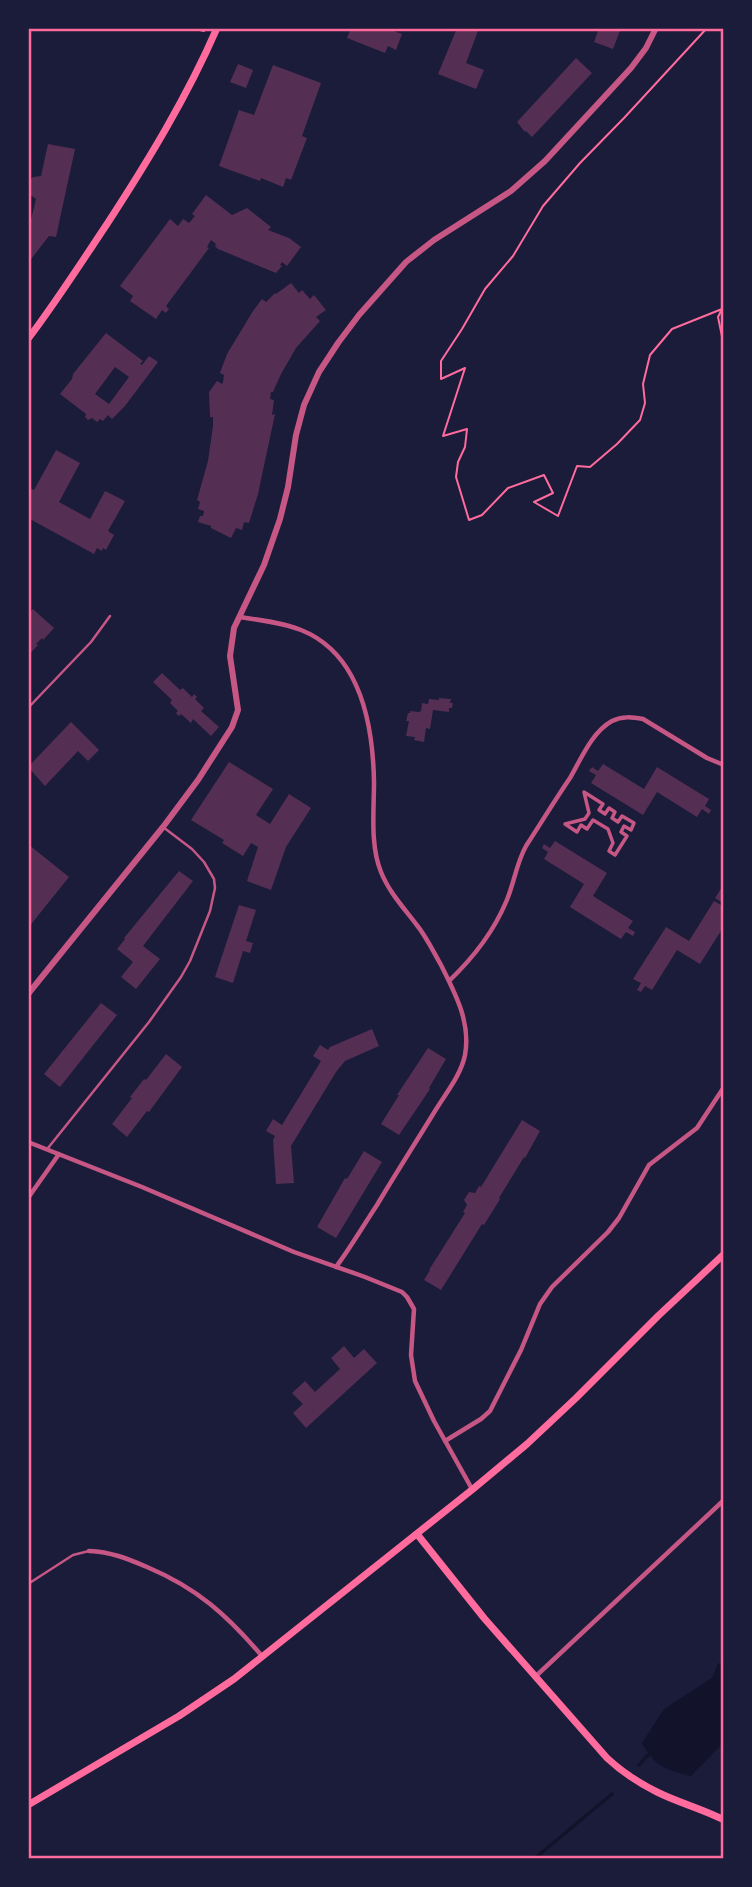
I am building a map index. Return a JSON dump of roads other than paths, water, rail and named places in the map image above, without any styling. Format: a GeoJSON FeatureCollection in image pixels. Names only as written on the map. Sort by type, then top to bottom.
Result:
{"type":"FeatureCollection","features":[{"type":"Feature","properties":{"kind":"main road"},"geometry":{"type":"LineString","coordinates":[[28,340],[70,281],[159,142],[198,70],[217,28]]}},
{"type":"Feature","properties":{"kind":"main road"},"geometry":{"type":"LineString","coordinates":[[28,1805],[179,1716],[234,1679],[527,1444],[724,1254]]}},
{"type":"Feature","properties":{"kind":"main road"},"geometry":{"type":"LineString","coordinates":[[417,1534],[484,1618],[596,1747],[624,1772],[657,1792],[724,1820]]}},
{"type":"Feature","properties":{"kind":"street"},"geometry":{"type":"LineString","coordinates":[[28,994],[163,827],[198,780],[235,721],[238,703],[230,656],[232,635],[280,519],[296,435],[304,405],[319,372],[359,315],[406,262],[434,240],[511,191],[545,161],[631,68],[646,48],[656,28]]}},
{"type":"Feature","properties":{"kind":"street"},"geometry":{"type":"LineString","coordinates":[[238,617],[283,624],[313,635],[335,654],[351,676],[369,723],[378,864],[390,891],[424,934],[459,1003],[465,1026],[465,1055],[461,1067],[336,1267]]}},
{"type":"Feature","properties":{"kind":"street"},"geometry":{"type":"LineString","coordinates":[[449,981],[476,952],[493,927],[507,900],[522,854],[587,750],[609,723],[621,718],[643,719],[707,758],[724,765]]}},
{"type":"Feature","properties":{"kind":"street"},"geometry":{"type":"LineString","coordinates":[[584,792],[603,804],[599,810],[605,814],[609,808],[615,812],[612,818],[618,822],[622,816],[634,823],[631,830],[624,826],[621,832],[627,836],[615,855],[608,851],[613,843],[608,829],[593,820],[587,829],[581,825],[577,832],[565,824],[585,819],[589,813],[584,792]]}},
{"type":"Feature","properties":{"kind":"street"},"geometry":{"type":"LineString","coordinates":[[445,1441],[490,1411],[521,1350],[540,1304],[552,1287],[608,1232],[649,1165],[697,1128],[724,1087]]}},
{"type":"Feature","properties":{"kind":"street"},"geometry":{"type":"LineString","coordinates":[[28,1142],[203,1212],[293,1252],[402,1292],[412,1303],[414,1318],[412,1372],[425,1404],[473,1489]]}},
{"type":"Feature","properties":{"kind":"street"},"geometry":{"type":"LineString","coordinates":[[28,1198],[59,1154]]}},
{"type":"Feature","properties":{"kind":"street"},"geometry":{"type":"LineString","coordinates":[[535,1676],[724,1500]]}},
{"type":"Feature","properties":{"kind":"street"},"geometry":{"type":"LineString","coordinates":[[89,1551],[107,1552],[127,1558],[184,1584],[235,1626],[262,1656]]}},
{"type":"Feature","properties":{"kind":"lane"},"geometry":{"type":"LineString","coordinates":[[28,708],[110,617]]}},
{"type":"Feature","properties":{"kind":"lane"},"geometry":{"type":"LineString","coordinates":[[47,1149],[149,1022],[181,976],[190,961],[210,911],[214,896],[214,879],[192,849],[163,827]]}},
{"type":"Feature","properties":{"kind":"lane"},"geometry":{"type":"LineString","coordinates":[[28,1584],[73,1555],[89,1551]]}},
{"type":"Feature","properties":{"kind":"waterway"},"geometry":{"type":"LineString","coordinates":[[639,1765],[648,1755]]}},
{"type":"Feature","properties":{"kind":"waterway"},"geometry":{"type":"LineString","coordinates":[[534,1859],[612,1794]]}}]}
